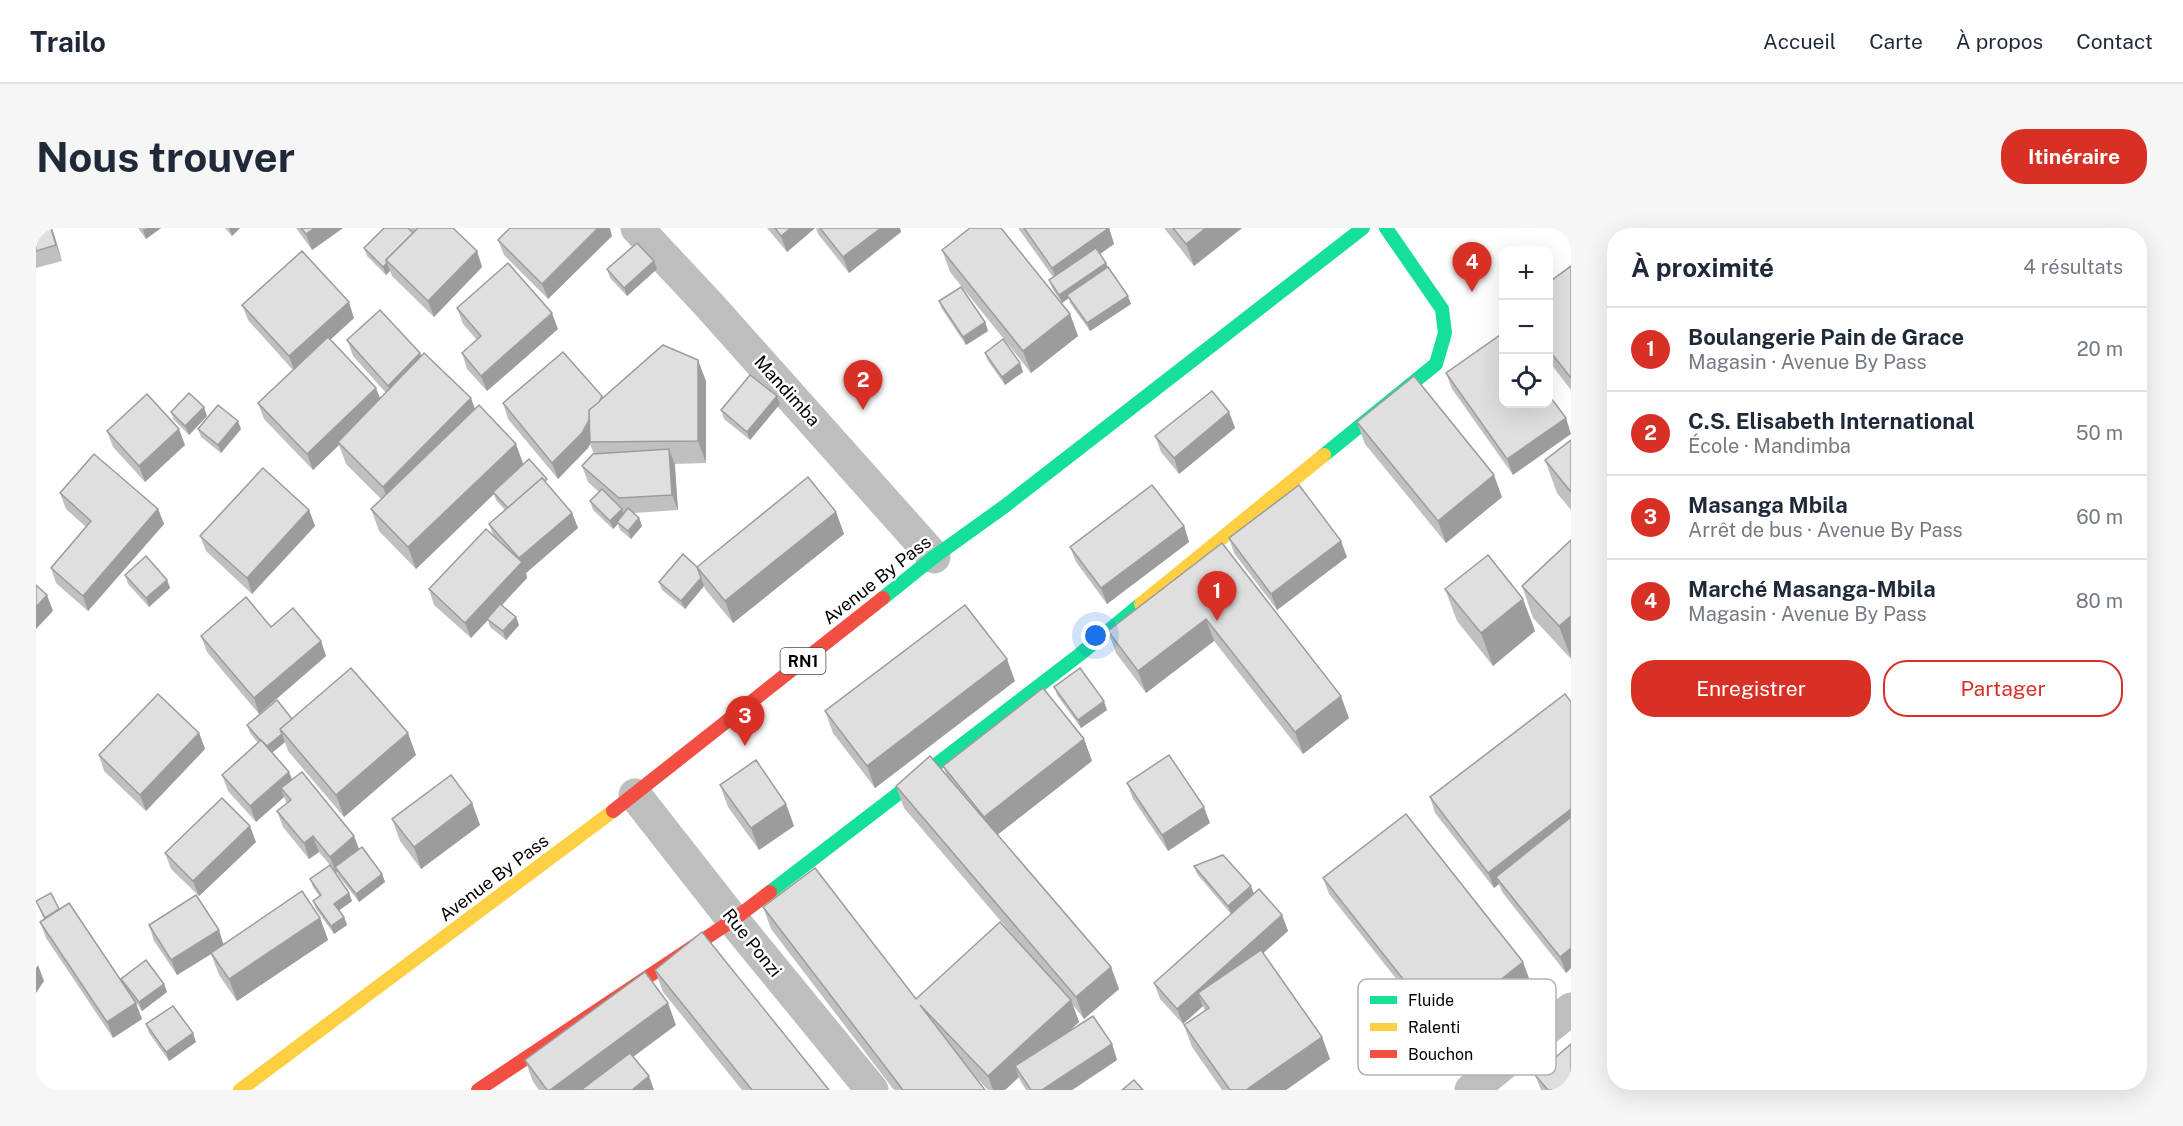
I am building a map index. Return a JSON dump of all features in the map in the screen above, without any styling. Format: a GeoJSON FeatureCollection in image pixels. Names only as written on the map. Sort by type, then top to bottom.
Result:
{"type":"FeatureCollection","features":[{"type":"Feature","properties":{"kind":"main road","name":"Avenue By Pass"},"geometry":{"type":"LineString","coordinates":[[240,1090],[635,795],[934,557],[1005,506],[1363,228]]}},
{"type":"Feature","properties":{"kind":"main road"},"geometry":{"type":"LineString","coordinates":[[478,1090],[733,920],[1079,655],[1436,364],[1445,333],[1442,309],[1386,228]]}},
{"type":"Feature","properties":{"kind":"street","name":"Mandimba"},"geometry":{"type":"LineString","coordinates":[[637,228],[710,306],[934,557]]}},
{"type":"Feature","properties":{"kind":"street","name":"Rue Ponzi"},"geometry":{"type":"LineString","coordinates":[[635,795],[733,920],[872,1090]]}},
{"type":"Feature","properties":{"kind":"street"},"geometry":{"type":"LineString","coordinates":[[1556,1022],[1571,1010]]}},
{"type":"Feature","properties":{"kind":"street"},"geometry":{"type":"LineString","coordinates":[[1471,1090],[1490,1075]]}},
{"type":"Feature","properties":{"kind":"building"},"geometry":{"type":"Polygon","coordinates":[[[36,228],[51,228],[56,245],[36,251],[36,228]]]}},
{"type":"Feature","properties":{"kind":"building"},"geometry":{"type":"Polygon","coordinates":[[[301,228],[315,228],[306,234],[301,228]]]}},
{"type":"Feature","properties":{"kind":"building"},"geometry":{"type":"Polygon","coordinates":[[[384,228],[408,228],[413,233],[386,260],[387,263],[383,267],[364,248],[384,228]]]}},
{"type":"Feature","properties":{"kind":"building"},"geometry":{"type":"Polygon","coordinates":[[[418,228],[453,228],[477,251],[428,301],[386,260],[418,228]]]}},
{"type":"Feature","properties":{"kind":"building"},"geometry":{"type":"Polygon","coordinates":[[[510,228],[598,228],[542,284],[498,240],[510,228]]]}},
{"type":"Feature","properties":{"kind":"building"},"geometry":{"type":"Polygon","coordinates":[[[775,228],[791,228],[781,236],[775,228]]]}},
{"type":"Feature","properties":{"kind":"building"},"geometry":{"type":"Polygon","coordinates":[[[820,228],[881,228],[843,257],[820,228]]]}},
{"type":"Feature","properties":{"kind":"building"},"geometry":{"type":"Polygon","coordinates":[[[970,228],[1001,228],[1070,314],[1023,351],[942,250],[970,228]]]}},
{"type":"Feature","properties":{"kind":"building"},"geometry":{"type":"Polygon","coordinates":[[[1024,228],[1109,228],[1052,268],[1024,228]]]}},
{"type":"Feature","properties":{"kind":"building"},"geometry":{"type":"Polygon","coordinates":[[[1173,228],[1206,228],[1186,244],[1173,228]]]}},
{"type":"Feature","properties":{"kind":"building"},"geometry":{"type":"Polygon","coordinates":[[[637,243],[654,261],[624,288],[607,269],[637,243]]]}},
{"type":"Feature","properties":{"kind":"building"},"geometry":{"type":"Polygon","coordinates":[[[1096,248],[1106,263],[1059,295],[1049,280],[1096,248]]]}},
{"type":"Feature","properties":{"kind":"building"},"geometry":{"type":"Polygon","coordinates":[[[302,251],[349,302],[289,356],[242,305],[302,251]]]}},
{"type":"Feature","properties":{"kind":"building"},"geometry":{"type":"Polygon","coordinates":[[[508,263],[552,313],[481,376],[462,353],[481,336],[457,308],[508,263]]]}},
{"type":"Feature","properties":{"kind":"building"},"geometry":{"type":"Polygon","coordinates":[[[1571,266],[1571,378],[1553,355],[1553,279],[1571,266]]]}},
{"type":"Feature","properties":{"kind":"building"},"geometry":{"type":"Polygon","coordinates":[[[1108,267],[1128,296],[1087,323],[1067,295],[1108,267]]]}},
{"type":"Feature","properties":{"kind":"building"},"geometry":{"type":"Polygon","coordinates":[[[961,287],[985,322],[963,337],[939,301],[961,287]]]}},
{"type":"Feature","properties":{"kind":"building"},"geometry":{"type":"Polygon","coordinates":[[[380,310],[420,353],[388,386],[347,340],[380,310]]]}},
{"type":"Feature","properties":{"kind":"building"},"geometry":{"type":"Polygon","coordinates":[[[1499,336],[1499,408],[1553,408],[1553,401],[1566,418],[1507,459],[1446,373],[1499,336]]]}},
{"type":"Feature","properties":{"kind":"building"},"geometry":{"type":"Polygon","coordinates":[[[328,337],[376,388],[307,454],[258,403],[328,337]]]}},
{"type":"Feature","properties":{"kind":"building"},"geometry":{"type":"Polygon","coordinates":[[[1003,339],[1020,363],[1002,377],[985,353],[1003,339]]]}},
{"type":"Feature","properties":{"kind":"building"},"geometry":{"type":"Polygon","coordinates":[[[663,345],[698,360],[698,441],[590,442],[589,410],[663,345]]]}},
{"type":"Feature","properties":{"kind":"building"},"geometry":{"type":"Polygon","coordinates":[[[563,352],[602,396],[599,402],[589,410],[589,420],[582,433],[552,463],[503,403],[563,352]]]}},
{"type":"Feature","properties":{"kind":"building"},"geometry":{"type":"Polygon","coordinates":[[[424,353],[471,398],[383,487],[338,442],[424,353]]]}},
{"type":"Feature","properties":{"kind":"building"},"geometry":{"type":"Polygon","coordinates":[[[750,375],[777,396],[747,432],[721,410],[750,375]]]}},
{"type":"Feature","properties":{"kind":"building"},"geometry":{"type":"Polygon","coordinates":[[[1414,376],[1494,475],[1438,521],[1357,422],[1414,376]]]}},
{"type":"Feature","properties":{"kind":"building"},"geometry":{"type":"Polygon","coordinates":[[[1212,391],[1229,412],[1174,458],[1155,436],[1212,391]]]}},
{"type":"Feature","properties":{"kind":"building"},"geometry":{"type":"Polygon","coordinates":[[[189,393],[204,407],[185,426],[171,412],[189,393]]]}},
{"type":"Feature","properties":{"kind":"building"},"geometry":{"type":"Polygon","coordinates":[[[147,394],[179,429],[139,466],[107,431],[147,394]]]}},
{"type":"Feature","properties":{"kind":"building"},"geometry":{"type":"Polygon","coordinates":[[[218,405],[238,421],[218,445],[198,429],[218,405]]]}},
{"type":"Feature","properties":{"kind":"building"},"geometry":{"type":"Polygon","coordinates":[[[479,405],[516,444],[408,547],[371,509],[479,405]]]}},
{"type":"Feature","properties":{"kind":"building"},"geometry":{"type":"Polygon","coordinates":[[[1571,440],[1571,492],[1545,460],[1571,440]]]}},
{"type":"Feature","properties":{"kind":"building"},"geometry":{"type":"Polygon","coordinates":[[[669,449],[672,495],[619,498],[582,466],[593,454],[669,449]]]}},
{"type":"Feature","properties":{"kind":"building"},"geometry":{"type":"Polygon","coordinates":[[[94,454],[158,509],[83,596],[51,568],[91,521],[60,493],[94,454]]]}},
{"type":"Feature","properties":{"kind":"building"},"geometry":{"type":"Polygon","coordinates":[[[529,459],[547,479],[545,481],[542,478],[508,508],[493,492],[529,459]]]}},
{"type":"Feature","properties":{"kind":"building"},"geometry":{"type":"Polygon","coordinates":[[[263,468],[309,510],[247,578],[200,536],[263,468]]]}},
{"type":"Feature","properties":{"kind":"building"},"geometry":{"type":"Polygon","coordinates":[[[808,477],[836,512],[725,601],[697,567],[808,477]]]}},
{"type":"Feature","properties":{"kind":"building"},"geometry":{"type":"Polygon","coordinates":[[[542,478],[572,513],[519,558],[489,524],[542,478]]]}},
{"type":"Feature","properties":{"kind":"building"},"geometry":{"type":"Polygon","coordinates":[[[1152,485],[1184,526],[1101,588],[1070,547],[1152,485]]]}},
{"type":"Feature","properties":{"kind":"building"},"geometry":{"type":"Polygon","coordinates":[[[1299,485],[1341,541],[1271,594],[1229,538],[1299,485]]]}},
{"type":"Feature","properties":{"kind":"building"},"geometry":{"type":"Polygon","coordinates":[[[602,489],[622,509],[610,521],[590,501],[602,489]]]}},
{"type":"Feature","properties":{"kind":"building"},"geometry":{"type":"Polygon","coordinates":[[[628,508],[639,518],[628,531],[617,522],[628,508]]]}},
{"type":"Feature","properties":{"kind":"building"},"geometry":{"type":"Polygon","coordinates":[[[486,529],[522,562],[465,623],[429,589],[486,529]]]}},
{"type":"Feature","properties":{"kind":"building"},"geometry":{"type":"Polygon","coordinates":[[[1571,540],[1571,616],[1559,626],[1522,586],[1571,540]]]}},
{"type":"Feature","properties":{"kind":"building"},"geometry":{"type":"Polygon","coordinates":[[[1222,543],[1341,696],[1295,732],[1206,619],[1138,671],[1108,631],[1222,543]]]}},
{"type":"Feature","properties":{"kind":"building"},"geometry":{"type":"Polygon","coordinates":[[[683,554],[697,567],[701,578],[681,601],[659,582],[683,554]]]}},
{"type":"Feature","properties":{"kind":"building"},"geometry":{"type":"Polygon","coordinates":[[[1488,555],[1523,599],[1481,633],[1445,589],[1488,555]]]}},
{"type":"Feature","properties":{"kind":"building"},"geometry":{"type":"Polygon","coordinates":[[[146,556],[167,580],[146,598],[125,575],[146,556]]]}},
{"type":"Feature","properties":{"kind":"building"},"geometry":{"type":"Polygon","coordinates":[[[36,585],[47,595],[36,607],[36,585]]]}},
{"type":"Feature","properties":{"kind":"building"},"geometry":{"type":"Polygon","coordinates":[[[246,597],[271,627],[293,608],[321,641],[254,698],[201,636],[246,597]]]}},
{"type":"Feature","properties":{"kind":"building"},"geometry":{"type":"Polygon","coordinates":[[[500,604],[516,617],[503,631],[487,619],[500,604]]]}},
{"type":"Feature","properties":{"kind":"building"},"geometry":{"type":"Polygon","coordinates":[[[965,605],[1007,659],[867,766],[825,711],[965,605]]]}},
{"type":"Feature","properties":{"kind":"building"},"geometry":{"type":"Polygon","coordinates":[[[351,668],[408,733],[336,795],[280,729],[351,668]]]}},
{"type":"Feature","properties":{"kind":"building"},"geometry":{"type":"Polygon","coordinates":[[[1080,668],[1104,701],[1078,720],[1054,687],[1080,668]]]}},
{"type":"Feature","properties":{"kind":"building"},"geometry":{"type":"Polygon","coordinates":[[[1043,688],[1084,739],[984,817],[943,766],[1043,688]]]}},
{"type":"Feature","properties":{"kind":"building"},"geometry":{"type":"Polygon","coordinates":[[[158,694],[199,733],[140,795],[99,755],[158,694]]]}},
{"type":"Feature","properties":{"kind":"building"},"geometry":{"type":"Polygon","coordinates":[[[1565,694],[1571,702],[1571,809],[1488,873],[1430,797],[1565,694]]]}},
{"type":"Feature","properties":{"kind":"building"},"geometry":{"type":"Polygon","coordinates":[[[277,700],[292,719],[280,729],[282,734],[267,746],[247,725],[277,700]]]}},
{"type":"Feature","properties":{"kind":"building"},"geometry":{"type":"Polygon","coordinates":[[[261,740],[289,772],[250,806],[222,775],[261,740]]]}},
{"type":"Feature","properties":{"kind":"building"},"geometry":{"type":"Polygon","coordinates":[[[1169,755],[1204,807],[1162,835],[1127,783],[1169,755]]]}},
{"type":"Feature","properties":{"kind":"building"},"geometry":{"type":"Polygon","coordinates":[[[930,756],[1111,967],[1076,997],[896,786],[930,756]]]}},
{"type":"Feature","properties":{"kind":"building"},"geometry":{"type":"Polygon","coordinates":[[[756,760],[786,804],[751,828],[720,785],[756,760]]]}},
{"type":"Feature","properties":{"kind":"building"},"geometry":{"type":"Polygon","coordinates":[[[302,772],[354,836],[330,857],[313,836],[304,843],[277,811],[291,800],[281,788],[302,772]]]}},
{"type":"Feature","properties":{"kind":"building"},"geometry":{"type":"Polygon","coordinates":[[[451,775],[472,803],[414,847],[392,819],[451,775]]]}},
{"type":"Feature","properties":{"kind":"building"},"geometry":{"type":"Polygon","coordinates":[[[222,798],[250,826],[193,881],[165,853],[222,798]]]}},
{"type":"Feature","properties":{"kind":"building"},"geometry":{"type":"Polygon","coordinates":[[[1406,814],[1523,962],[1502,979],[1403,979],[1323,878],[1406,814]]]}},
{"type":"Feature","properties":{"kind":"building"},"geometry":{"type":"Polygon","coordinates":[[[1571,817],[1571,948],[1560,957],[1496,877],[1571,817]]]}},
{"type":"Feature","properties":{"kind":"building"},"geometry":{"type":"Polygon","coordinates":[[[362,847],[382,874],[356,894],[335,867],[362,847]]]}},
{"type":"Feature","properties":{"kind":"building"},"geometry":{"type":"Polygon","coordinates":[[[1223,855],[1251,886],[1228,906],[1194,866],[1223,855]]]}},
{"type":"Feature","properties":{"kind":"building"},"geometry":{"type":"Polygon","coordinates":[[[330,865],[349,893],[334,904],[344,917],[331,926],[313,901],[321,895],[310,879],[330,865]]]}},
{"type":"Feature","properties":{"kind":"building"},"geometry":{"type":"Polygon","coordinates":[[[815,868],[916,999],[1000,922],[1071,1000],[988,1076],[920,1005],[985,1090],[903,1090],[763,907],[815,868]]]}},
{"type":"Feature","properties":{"kind":"building"},"geometry":{"type":"Polygon","coordinates":[[[1259,889],[1282,915],[1177,1009],[1154,983],[1259,889]]]}},
{"type":"Feature","properties":{"kind":"building"},"geometry":{"type":"Polygon","coordinates":[[[302,891],[320,918],[229,979],[211,953],[302,891]]]}},
{"type":"Feature","properties":{"kind":"building"},"geometry":{"type":"Polygon","coordinates":[[[51,893],[59,909],[45,918],[36,901],[51,893]]]}},
{"type":"Feature","properties":{"kind":"building"},"geometry":{"type":"Polygon","coordinates":[[[196,895],[219,930],[171,960],[149,925],[196,895]]]}},
{"type":"Feature","properties":{"kind":"building"},"geometry":{"type":"Polygon","coordinates":[[[69,903],[136,1003],[107,1022],[40,922],[69,903]]]}},
{"type":"Feature","properties":{"kind":"building"},"geometry":{"type":"Polygon","coordinates":[[[702,932],[829,1090],[752,1090],[655,970],[702,932]]]}},
{"type":"Feature","properties":{"kind":"building"},"geometry":{"type":"Polygon","coordinates":[[[1261,950],[1322,1037],[1246,1090],[1230,1090],[1184,1025],[1209,1008],[1198,993],[1261,950]]]}},
{"type":"Feature","properties":{"kind":"building"},"geometry":{"type":"Polygon","coordinates":[[[146,960],[164,984],[139,1002],[121,979],[146,960]]]}},
{"type":"Feature","properties":{"kind":"building"},"geometry":{"type":"Polygon","coordinates":[[[645,972],[668,1003],[547,1090],[525,1060],[645,972]]]}},
{"type":"Feature","properties":{"kind":"building"},"geometry":{"type":"Polygon","coordinates":[[[173,1006],[193,1033],[166,1052],[146,1024],[173,1006]]]}},
{"type":"Feature","properties":{"kind":"building"},"geometry":{"type":"Polygon","coordinates":[[[1093,1016],[1112,1044],[1042,1090],[1031,1090],[1015,1066],[1093,1016]]]}},
{"type":"Feature","properties":{"kind":"building"},"geometry":{"type":"Polygon","coordinates":[[[1571,1044],[1571,1090],[1548,1090],[1535,1075],[1556,1075],[1556,1057],[1571,1044]]]}},
{"type":"Feature","properties":{"kind":"building"},"geometry":{"type":"Polygon","coordinates":[[[630,1053],[649,1076],[632,1090],[581,1090],[630,1053]]]}},
{"type":"Feature","properties":{"kind":"building"},"geometry":{"type":"Polygon","coordinates":[[[1134,1080],[1143,1090],[1122,1090],[1134,1080]]]}},
{"type":"Feature","properties":{"kind":"traffic: fast"},"geometry":{"type":"LineString","coordinates":[[883,598],[1363,228]]}},
{"type":"Feature","properties":{"kind":"traffic: fast"},"geometry":{"type":"LineString","coordinates":[[1324,455],[1436,364],[1445,333],[1442,309],[1386,228]]}},
{"type":"Feature","properties":{"kind":"traffic: fast"},"geometry":{"type":"LineString","coordinates":[[770,892],[1079,655],[1141,604]]}},
{"type":"Feature","properties":{"kind":"traffic: slow"},"geometry":{"type":"LineString","coordinates":[[1141,604],[1324,455]]}},
{"type":"Feature","properties":{"kind":"traffic: slow"},"geometry":{"type":"LineString","coordinates":[[240,1090],[613,811]]}},
{"type":"Feature","properties":{"kind":"traffic: jam"},"geometry":{"type":"LineString","coordinates":[[613,811],[883,598]]}},
{"type":"Feature","properties":{"kind":"traffic: jam"},"geometry":{"type":"LineString","coordinates":[[478,1090],[733,920],[770,892]]}},
{"type":"Feature","properties":{"kind":"place","name":"Marché Masanga-Mbila"},"geometry":{"type":"Point","coordinates":[1472,292]}},
{"type":"Feature","properties":{"kind":"place","name":"C.S. Elisabeth International"},"geometry":{"type":"Point","coordinates":[863,410]}},
{"type":"Feature","properties":{"kind":"place","name":"Boulangerie Pain de Grace"},"geometry":{"type":"Point","coordinates":[1217,621]}},
{"type":"Feature","properties":{"kind":"place","name":"Masanga Mbila"},"geometry":{"type":"Point","coordinates":[745,746]}}]}
